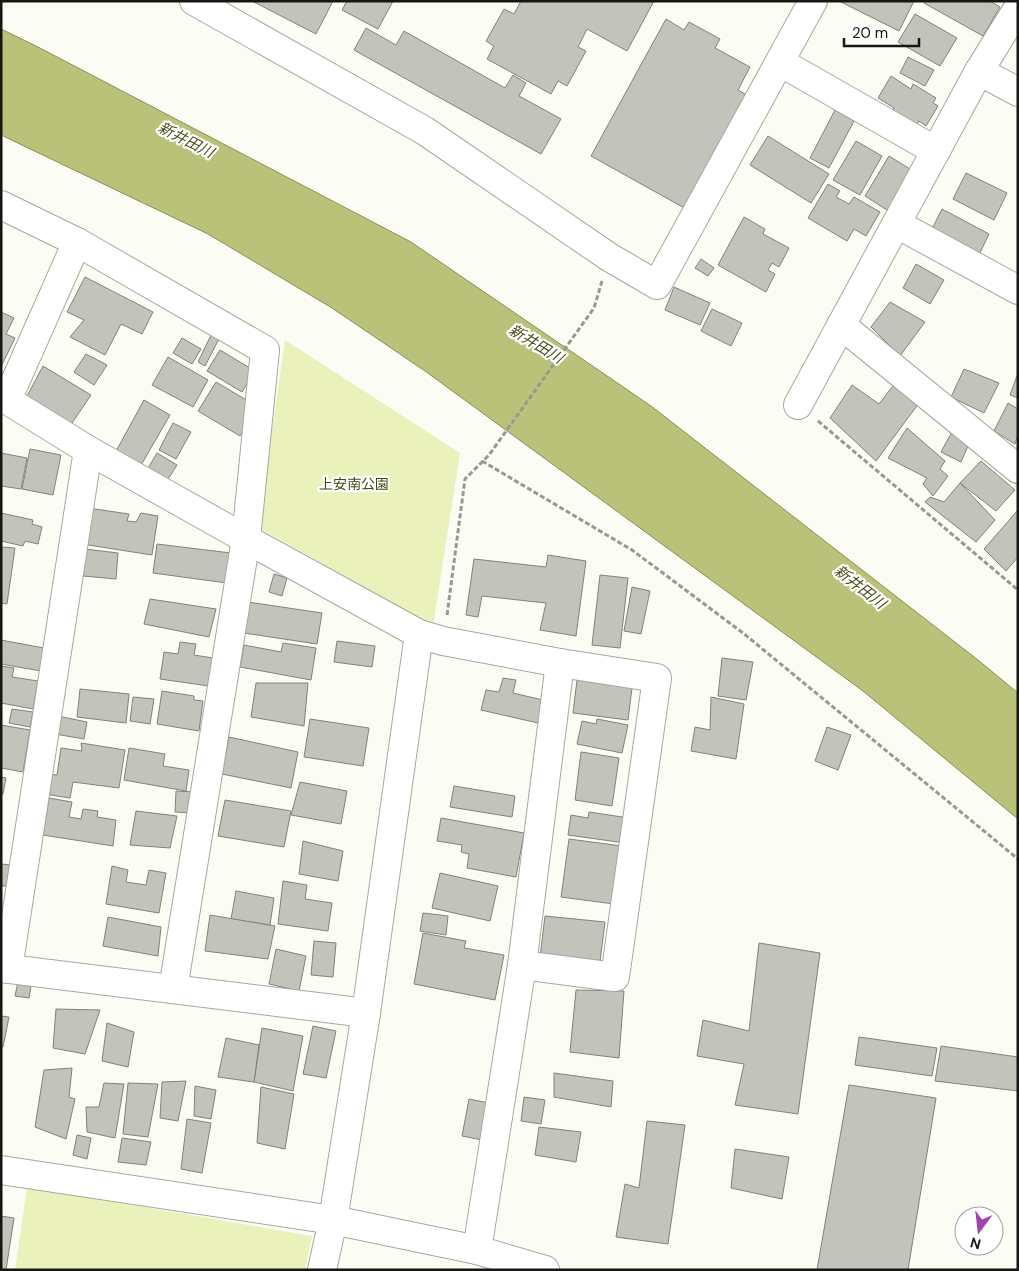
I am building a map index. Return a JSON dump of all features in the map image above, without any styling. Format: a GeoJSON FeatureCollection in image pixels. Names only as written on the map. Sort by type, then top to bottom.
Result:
{"type":"FeatureCollection","features":[{"type":"Feature","properties":{"kind":"street"},"geometry":{"type":"LineString","coordinates":[[194,1],[425,131],[609,257],[657,285],[813,1]]}},
{"type":"Feature","properties":{"kind":"street"},"geometry":{"type":"LineString","coordinates":[[798,405],[979,71],[1018,8]]}},
{"type":"Feature","properties":{"kind":"street"},"geometry":{"type":"LineString","coordinates":[[780,62],[936,151]]}},
{"type":"Feature","properties":{"kind":"street"},"geometry":{"type":"LineString","coordinates":[[979,71],[1018,92]]}},
{"type":"Feature","properties":{"kind":"street"},"geometry":{"type":"LineString","coordinates":[[1,205],[77,242],[265,350],[246,539],[173,989]]}},
{"type":"Feature","properties":{"kind":"street"},"geometry":{"type":"LineString","coordinates":[[896,224],[1018,290]]}},
{"type":"Feature","properties":{"kind":"street"},"geometry":{"type":"LineString","coordinates":[[77,242],[4,398],[88,450],[246,539],[431,638],[560,663],[658,678],[615,977],[522,965]]}},
{"type":"Feature","properties":{"kind":"street"},"geometry":{"type":"LineString","coordinates":[[841,325],[1018,469]]}},
{"type":"Feature","properties":{"kind":"street"},"geometry":{"type":"LineString","coordinates":[[88,450],[5,968],[366,1013]]}},
{"type":"Feature","properties":{"kind":"street"},"geometry":{"type":"LineString","coordinates":[[322,1270],[333,1220],[366,1013],[431,638]]}},
{"type":"Feature","properties":{"kind":"street"},"geometry":{"type":"LineString","coordinates":[[477,1250],[522,965],[560,663]]}},
{"type":"Feature","properties":{"kind":"street"},"geometry":{"type":"LineString","coordinates":[[1,1170],[333,1220],[477,1250],[545,1270]]}},
{"type":"Feature","properties":{"kind":"path"},"geometry":{"type":"LineString","coordinates":[[431,638],[465,479],[488,455],[594,308]]}},
{"type":"Feature","properties":{"kind":"path"},"geometry":{"type":"LineString","coordinates":[[798,405],[1018,590]]}},
{"type":"Feature","properties":{"kind":"path"},"geometry":{"type":"LineString","coordinates":[[482,461],[632,550],[743,633],[1018,859]]}},
{"type":"Feature","properties":{"kind":"green space","name":"上安南公園"},"geometry":{"type":"Polygon","coordinates":[[[285,340],[460,453],[433,626],[258,527],[285,340]]]}},
{"type":"Feature","properties":{"kind":"green space"},"geometry":{"type":"Polygon","coordinates":[[[27,1187],[312,1236],[305,1270],[15,1270],[27,1187]]]}},
{"type":"Feature","properties":{"kind":"water","name":"新井田川"},"geometry":{"type":"Polygon","coordinates":[[[1,29],[411,242],[651,406],[978,660],[1018,693],[1018,819],[863,691],[425,371],[332,308],[208,234],[1,135],[1,29]]]}},
{"type":"Feature","properties":{"kind":"building"},"geometry":{"type":"Polygon","coordinates":[[[252,1],[333,1],[316,34],[252,1]]]}},
{"type":"Feature","properties":{"kind":"building"},"geometry":{"type":"Polygon","coordinates":[[[347,1],[393,1],[378,29],[342,10],[347,1]]]}},
{"type":"Feature","properties":{"kind":"building"},"geometry":{"type":"Polygon","coordinates":[[[521,1],[654,1],[627,51],[587,29],[578,47],[586,51],[567,86],[558,81],[551,94],[487,59],[494,46],[486,41],[504,9],[514,14],[521,1]]]}},
{"type":"Feature","properties":{"kind":"building"},"geometry":{"type":"Polygon","coordinates":[[[839,1],[914,1],[899,31],[839,1]]]}},
{"type":"Feature","properties":{"kind":"building"},"geometry":{"type":"Polygon","coordinates":[[[926,1],[990,1],[1000,7],[983,36],[924,3],[926,1]]]}},
{"type":"Feature","properties":{"kind":"building"},"geometry":{"type":"Polygon","coordinates":[[[915,14],[957,38],[940,66],[898,42],[915,14]]]}},
{"type":"Feature","properties":{"kind":"building"},"geometry":{"type":"Polygon","coordinates":[[[666,19],[684,30],[689,22],[720,39],[715,48],[750,67],[738,90],[750,97],[688,210],[591,156],[666,19]]]}},
{"type":"Feature","properties":{"kind":"building"},"geometry":{"type":"Polygon","coordinates":[[[366,28],[396,45],[404,31],[505,88],[513,75],[526,83],[519,96],[561,119],[541,154],[354,50],[366,28]]]}},
{"type":"Feature","properties":{"kind":"building"},"geometry":{"type":"Polygon","coordinates":[[[908,57],[934,70],[925,86],[900,73],[908,57]]]}},
{"type":"Feature","properties":{"kind":"building"},"geometry":{"type":"Polygon","coordinates":[[[891,76],[911,89],[913,84],[936,98],[933,103],[938,106],[926,126],[919,121],[915,127],[891,113],[894,108],[878,98],[891,76]]]}},
{"type":"Feature","properties":{"kind":"building"},"geometry":{"type":"Polygon","coordinates":[[[835,110],[854,121],[829,168],[810,158],[835,110]]]}},
{"type":"Feature","properties":{"kind":"building"},"geometry":{"type":"Polygon","coordinates":[[[768,136],[829,174],[811,203],[750,165],[768,136]]]}},
{"type":"Feature","properties":{"kind":"building"},"geometry":{"type":"Polygon","coordinates":[[[856,141],[882,156],[860,195],[833,180],[856,141]]]}},
{"type":"Feature","properties":{"kind":"building"},"geometry":{"type":"Polygon","coordinates":[[[889,156],[918,174],[893,214],[865,196],[889,156]]]}},
{"type":"Feature","properties":{"kind":"building"},"geometry":{"type":"Polygon","coordinates":[[[966,173],[1007,193],[994,220],[953,199],[966,173]]]}},
{"type":"Feature","properties":{"kind":"building"},"geometry":{"type":"Polygon","coordinates":[[[828,184],[840,191],[836,197],[849,204],[854,197],[880,212],[866,236],[854,229],[847,241],[808,218],[828,184]]]}},
{"type":"Feature","properties":{"kind":"building"},"geometry":{"type":"Polygon","coordinates":[[[942,209],[989,234],[977,259],[929,235],[942,209]]]}},
{"type":"Feature","properties":{"kind":"building"},"geometry":{"type":"Polygon","coordinates":[[[744,217],[765,229],[763,234],[789,248],[779,267],[772,263],[768,270],[775,274],[766,292],[718,265],[744,217]]]}},
{"type":"Feature","properties":{"kind":"building"},"geometry":{"type":"Polygon","coordinates":[[[701,259],[714,268],[708,276],[695,268],[701,259]]]}},
{"type":"Feature","properties":{"kind":"building"},"geometry":{"type":"Polygon","coordinates":[[[916,264],[944,280],[930,304],[903,288],[916,264]]]}},
{"type":"Feature","properties":{"kind":"building"},"geometry":{"type":"Polygon","coordinates":[[[85,277],[153,312],[142,334],[121,324],[105,355],[70,337],[84,320],[67,312],[85,277]]]}},
{"type":"Feature","properties":{"kind":"building"},"geometry":{"type":"Polygon","coordinates":[[[674,287],[710,303],[700,325],[665,310],[674,287]]]}},
{"type":"Feature","properties":{"kind":"building"},"geometry":{"type":"Polygon","coordinates":[[[890,302],[925,322],[900,356],[871,327],[890,302]]]}},
{"type":"Feature","properties":{"kind":"building"},"geometry":{"type":"Polygon","coordinates":[[[712,309],[742,323],[731,346],[701,331],[712,309]]]}},
{"type":"Feature","properties":{"kind":"building"},"geometry":{"type":"Polygon","coordinates":[[[1,312],[14,318],[6,334],[15,338],[1,367],[1,312]]]}},
{"type":"Feature","properties":{"kind":"building"},"geometry":{"type":"Polygon","coordinates":[[[211,335],[219,339],[205,366],[198,362],[211,335]]]}},
{"type":"Feature","properties":{"kind":"building"},"geometry":{"type":"Polygon","coordinates":[[[182,338],[201,349],[192,364],[173,353],[182,338]]]}},
{"type":"Feature","properties":{"kind":"building"},"geometry":{"type":"Polygon","coordinates":[[[220,350],[255,371],[242,392],[207,371],[220,350]]]}},
{"type":"Feature","properties":{"kind":"building"},"geometry":{"type":"Polygon","coordinates":[[[86,354],[107,365],[94,385],[74,372],[86,354]]]}},
{"type":"Feature","properties":{"kind":"building"},"geometry":{"type":"Polygon","coordinates":[[[168,357],[208,380],[193,407],[152,385],[168,357]]]}},
{"type":"Feature","properties":{"kind":"building"},"geometry":{"type":"Polygon","coordinates":[[[43,366],[91,395],[70,426],[26,398],[43,366]]]}},
{"type":"Feature","properties":{"kind":"building"},"geometry":{"type":"Polygon","coordinates":[[[964,369],[999,383],[984,413],[951,397],[964,369]]]}},
{"type":"Feature","properties":{"kind":"building"},"geometry":{"type":"Polygon","coordinates":[[[1018,373],[1018,398],[1010,395],[1018,373]]]}},
{"type":"Feature","properties":{"kind":"building"},"geometry":{"type":"Polygon","coordinates":[[[216,382],[253,404],[244,420],[248,422],[240,436],[198,411],[216,382]]]}},
{"type":"Feature","properties":{"kind":"building"},"geometry":{"type":"Polygon","coordinates":[[[896,382],[919,403],[876,461],[830,418],[852,385],[879,404],[896,382]]]}},
{"type":"Feature","properties":{"kind":"building"},"geometry":{"type":"Polygon","coordinates":[[[144,400],[170,415],[140,467],[115,453],[144,400]]]}},
{"type":"Feature","properties":{"kind":"building"},"geometry":{"type":"Polygon","coordinates":[[[1008,403],[1018,409],[1018,435],[1015,444],[994,431],[1008,403]]]}},
{"type":"Feature","properties":{"kind":"building"},"geometry":{"type":"Polygon","coordinates":[[[173,423],[191,432],[176,459],[159,450],[173,423]]]}},
{"type":"Feature","properties":{"kind":"building"},"geometry":{"type":"Polygon","coordinates":[[[907,428],[945,461],[940,469],[948,476],[933,496],[923,484],[927,478],[888,458],[907,428]]]}},
{"type":"Feature","properties":{"kind":"building"},"geometry":{"type":"Polygon","coordinates":[[[953,430],[972,437],[961,462],[941,452],[953,430]]]}},
{"type":"Feature","properties":{"kind":"building"},"geometry":{"type":"Polygon","coordinates":[[[30,449],[61,455],[53,495],[22,489],[30,449]]]}},
{"type":"Feature","properties":{"kind":"building"},"geometry":{"type":"Polygon","coordinates":[[[1,453],[27,458],[21,489],[1,486],[1,453]]]}},
{"type":"Feature","properties":{"kind":"building"},"geometry":{"type":"Polygon","coordinates":[[[157,453],[177,465],[167,481],[147,470],[157,453]]]}},
{"type":"Feature","properties":{"kind":"building"},"geometry":{"type":"Polygon","coordinates":[[[981,461],[1015,490],[996,511],[960,483],[981,461]]]}},
{"type":"Feature","properties":{"kind":"building"},"geometry":{"type":"Polygon","coordinates":[[[960,483],[995,520],[976,542],[925,502],[930,497],[944,502],[960,483]]]}},
{"type":"Feature","properties":{"kind":"building"},"geometry":{"type":"Polygon","coordinates":[[[88,508],[129,514],[127,521],[136,522],[141,513],[158,516],[152,555],[82,544],[88,508]]]}},
{"type":"Feature","properties":{"kind":"building"},"geometry":{"type":"Polygon","coordinates":[[[1018,510],[1018,557],[1006,571],[984,549],[1018,510]]]}},
{"type":"Feature","properties":{"kind":"building"},"geometry":{"type":"Polygon","coordinates":[[[1,513],[33,520],[32,524],[42,527],[38,544],[25,541],[23,546],[1,541],[1,513]]]}},
{"type":"Feature","properties":{"kind":"building"},"geometry":{"type":"Polygon","coordinates":[[[157,544],[231,553],[227,583],[153,573],[157,544]]]}},
{"type":"Feature","properties":{"kind":"building"},"geometry":{"type":"Polygon","coordinates":[[[1,547],[15,548],[7,604],[1,603],[1,547]]]}},
{"type":"Feature","properties":{"kind":"building"},"geometry":{"type":"Polygon","coordinates":[[[85,549],[118,553],[116,579],[83,576],[85,549]]]}},
{"type":"Feature","properties":{"kind":"building"},"geometry":{"type":"Polygon","coordinates":[[[548,555],[586,561],[576,636],[540,630],[546,603],[482,596],[478,617],[466,615],[474,559],[546,567],[548,555]]]}},
{"type":"Feature","properties":{"kind":"building"},"geometry":{"type":"Polygon","coordinates":[[[274,574],[287,578],[282,596],[269,592],[274,574]]]}},
{"type":"Feature","properties":{"kind":"building"},"geometry":{"type":"Polygon","coordinates":[[[600,575],[628,578],[620,648],[592,645],[600,575]]]}},
{"type":"Feature","properties":{"kind":"building"},"geometry":{"type":"Polygon","coordinates":[[[632,587],[650,591],[641,634],[624,631],[632,587]]]}},
{"type":"Feature","properties":{"kind":"building"},"geometry":{"type":"Polygon","coordinates":[[[150,599],[216,609],[209,637],[144,624],[150,599]]]}},
{"type":"Feature","properties":{"kind":"building"},"geometry":{"type":"Polygon","coordinates":[[[248,602],[322,613],[317,644],[244,633],[248,602]]]}},
{"type":"Feature","properties":{"kind":"building"},"geometry":{"type":"Polygon","coordinates":[[[1,640],[44,648],[41,671],[1,664],[1,640]]]}},
{"type":"Feature","properties":{"kind":"building"},"geometry":{"type":"Polygon","coordinates":[[[337,641],[375,646],[372,667],[334,662],[337,641]]]}},
{"type":"Feature","properties":{"kind":"building"},"geometry":{"type":"Polygon","coordinates":[[[180,642],[196,644],[194,655],[213,658],[209,686],[160,679],[164,652],[178,654],[180,642]]]}},
{"type":"Feature","properties":{"kind":"building"},"geometry":{"type":"Polygon","coordinates":[[[283,643],[316,648],[311,680],[240,667],[244,645],[281,652],[283,643]]]}},
{"type":"Feature","properties":{"kind":"building"},"geometry":{"type":"Polygon","coordinates":[[[722,658],[753,662],[746,700],[718,696],[722,658]]]}},
{"type":"Feature","properties":{"kind":"building"},"geometry":{"type":"Polygon","coordinates":[[[1,666],[14,668],[12,677],[38,681],[33,709],[1,703],[1,666]]]}},
{"type":"Feature","properties":{"kind":"building"},"geometry":{"type":"Polygon","coordinates":[[[503,678],[516,680],[513,693],[543,700],[538,723],[481,710],[486,690],[499,692],[503,678]]]}},
{"type":"Feature","properties":{"kind":"building"},"geometry":{"type":"Polygon","coordinates":[[[577,680],[632,688],[628,720],[573,713],[577,680]]]}},
{"type":"Feature","properties":{"kind":"building"},"geometry":{"type":"Polygon","coordinates":[[[256,683],[308,683],[304,726],[251,717],[256,683]]]}},
{"type":"Feature","properties":{"kind":"building"},"geometry":{"type":"Polygon","coordinates":[[[80,689],[129,694],[126,723],[77,717],[80,689]]]}},
{"type":"Feature","properties":{"kind":"building"},"geometry":{"type":"Polygon","coordinates":[[[162,691],[194,696],[194,700],[203,701],[199,731],[157,724],[162,691]]]}},
{"type":"Feature","properties":{"kind":"building"},"geometry":{"type":"Polygon","coordinates":[[[133,697],[154,699],[150,724],[130,721],[133,697]]]}},
{"type":"Feature","properties":{"kind":"building"},"geometry":{"type":"Polygon","coordinates":[[[711,697],[744,704],[736,759],[691,751],[695,727],[710,730],[711,697]]]}},
{"type":"Feature","properties":{"kind":"building"},"geometry":{"type":"Polygon","coordinates":[[[12,709],[33,712],[30,727],[9,723],[12,709]]]}},
{"type":"Feature","properties":{"kind":"building"},"geometry":{"type":"Polygon","coordinates":[[[58,716],[87,722],[84,739],[55,734],[58,716]]]}},
{"type":"Feature","properties":{"kind":"building"},"geometry":{"type":"Polygon","coordinates":[[[310,719],[369,728],[363,766],[304,757],[310,719]]]}},
{"type":"Feature","properties":{"kind":"building"},"geometry":{"type":"Polygon","coordinates":[[[597,719],[628,725],[622,753],[577,744],[582,721],[596,724],[597,719]]]}},
{"type":"Feature","properties":{"kind":"building"},"geometry":{"type":"Polygon","coordinates":[[[1,725],[30,730],[23,772],[1,768],[1,725]]]}},
{"type":"Feature","properties":{"kind":"building"},"geometry":{"type":"Polygon","coordinates":[[[827,727],[851,735],[838,770],[815,761],[827,727]]]}},
{"type":"Feature","properties":{"kind":"building"},"geometry":{"type":"Polygon","coordinates":[[[229,737],[298,752],[291,788],[222,774],[229,737]]]}},
{"type":"Feature","properties":{"kind":"building"},"geometry":{"type":"Polygon","coordinates":[[[81,743],[125,750],[119,788],[73,782],[70,798],[44,794],[47,774],[57,775],[61,748],[82,751],[81,743]]]}},
{"type":"Feature","properties":{"kind":"building"},"geometry":{"type":"Polygon","coordinates":[[[129,748],[165,754],[163,766],[189,770],[186,791],[124,780],[129,748]]]}},
{"type":"Feature","properties":{"kind":"building"},"geometry":{"type":"Polygon","coordinates":[[[581,752],[619,758],[612,806],[575,800],[581,752]]]}},
{"type":"Feature","properties":{"kind":"building"},"geometry":{"type":"Polygon","coordinates":[[[1,777],[6,778],[3,794],[1,794],[1,777]]]}},
{"type":"Feature","properties":{"kind":"building"},"geometry":{"type":"Polygon","coordinates":[[[300,782],[347,791],[341,824],[291,815],[300,782]]]}},
{"type":"Feature","properties":{"kind":"building"},"geometry":{"type":"Polygon","coordinates":[[[454,786],[515,796],[512,817],[450,807],[454,786]]]}},
{"type":"Feature","properties":{"kind":"building"},"geometry":{"type":"Polygon","coordinates":[[[176,791],[195,792],[193,813],[175,812],[176,791]]]}},
{"type":"Feature","properties":{"kind":"building"},"geometry":{"type":"Polygon","coordinates":[[[49,798],[72,802],[69,817],[81,819],[83,809],[98,811],[97,817],[116,820],[113,846],[43,835],[49,798]]]}},
{"type":"Feature","properties":{"kind":"building"},"geometry":{"type":"Polygon","coordinates":[[[225,800],[291,811],[284,847],[218,836],[225,800]]]}},
{"type":"Feature","properties":{"kind":"building"},"geometry":{"type":"Polygon","coordinates":[[[136,811],[177,816],[170,848],[130,845],[136,811]]]}},
{"type":"Feature","properties":{"kind":"building"},"geometry":{"type":"Polygon","coordinates":[[[589,812],[629,818],[625,843],[568,835],[571,815],[588,818],[589,812]]]}},
{"type":"Feature","properties":{"kind":"building"},"geometry":{"type":"Polygon","coordinates":[[[441,818],[524,833],[516,877],[467,868],[469,854],[461,852],[462,845],[437,841],[441,818]]]}},
{"type":"Feature","properties":{"kind":"building"},"geometry":{"type":"Polygon","coordinates":[[[569,839],[622,846],[614,904],[561,897],[569,839]]]}},
{"type":"Feature","properties":{"kind":"building"},"geometry":{"type":"Polygon","coordinates":[[[303,841],[343,851],[338,881],[299,874],[303,841]]]}},
{"type":"Feature","properties":{"kind":"building"},"geometry":{"type":"Polygon","coordinates":[[[1,864],[11,865],[9,886],[1,886],[1,864]]]}},
{"type":"Feature","properties":{"kind":"building"},"geometry":{"type":"Polygon","coordinates":[[[112,866],[128,870],[126,882],[146,885],[149,870],[166,873],[159,913],[106,904],[112,866]]]}},
{"type":"Feature","properties":{"kind":"building"},"geometry":{"type":"Polygon","coordinates":[[[440,873],[498,886],[490,921],[432,908],[440,873]]]}},
{"type":"Feature","properties":{"kind":"building"},"geometry":{"type":"Polygon","coordinates":[[[283,881],[307,885],[305,899],[332,903],[328,931],[278,924],[283,881]]]}},
{"type":"Feature","properties":{"kind":"building"},"geometry":{"type":"Polygon","coordinates":[[[236,891],[274,898],[270,925],[231,919],[236,891]]]}},
{"type":"Feature","properties":{"kind":"building"},"geometry":{"type":"Polygon","coordinates":[[[423,913],[448,916],[446,935],[420,931],[423,913]]]}},
{"type":"Feature","properties":{"kind":"building"},"geometry":{"type":"Polygon","coordinates":[[[210,915],[275,926],[268,959],[205,951],[210,915]]]}},
{"type":"Feature","properties":{"kind":"building"},"geometry":{"type":"Polygon","coordinates":[[[545,916],[605,922],[600,962],[540,957],[545,916]]]}},
{"type":"Feature","properties":{"kind":"building"},"geometry":{"type":"Polygon","coordinates":[[[108,917],[161,927],[158,956],[103,946],[108,917]]]}},
{"type":"Feature","properties":{"kind":"building"},"geometry":{"type":"Polygon","coordinates":[[[423,933],[466,941],[464,948],[504,955],[495,1000],[414,984],[423,933]]]}},
{"type":"Feature","properties":{"kind":"building"},"geometry":{"type":"Polygon","coordinates":[[[314,941],[336,943],[333,977],[311,975],[314,941]]]}},
{"type":"Feature","properties":{"kind":"building"},"geometry":{"type":"Polygon","coordinates":[[[759,943],[820,953],[798,1114],[735,1105],[744,1064],[697,1056],[703,1020],[749,1031],[759,943]]]}},
{"type":"Feature","properties":{"kind":"building"},"geometry":{"type":"Polygon","coordinates":[[[276,949],[306,956],[299,991],[269,984],[276,949]]]}},
{"type":"Feature","properties":{"kind":"building"},"geometry":{"type":"Polygon","coordinates":[[[19,977],[32,980],[29,998],[15,996],[19,977]]]}},
{"type":"Feature","properties":{"kind":"building"},"geometry":{"type":"Polygon","coordinates":[[[576,990],[624,991],[619,1058],[570,1052],[576,990]]]}},
{"type":"Feature","properties":{"kind":"building"},"geometry":{"type":"Polygon","coordinates":[[[56,1009],[100,1010],[85,1054],[53,1048],[56,1009]]]}},
{"type":"Feature","properties":{"kind":"building"},"geometry":{"type":"Polygon","coordinates":[[[1,1016],[9,1017],[3,1047],[1,1047],[1,1016]]]}},
{"type":"Feature","properties":{"kind":"building"},"geometry":{"type":"Polygon","coordinates":[[[107,1023],[134,1032],[128,1067],[102,1061],[107,1023]]]}},
{"type":"Feature","properties":{"kind":"building"},"geometry":{"type":"Polygon","coordinates":[[[313,1026],[336,1031],[326,1078],[303,1074],[313,1026]]]}},
{"type":"Feature","properties":{"kind":"building"},"geometry":{"type":"Polygon","coordinates":[[[262,1028],[303,1036],[293,1091],[254,1082],[262,1028]]]}},
{"type":"Feature","properties":{"kind":"building"},"geometry":{"type":"Polygon","coordinates":[[[859,1037],[937,1048],[932,1076],[855,1065],[859,1037]]]}},
{"type":"Feature","properties":{"kind":"building"},"geometry":{"type":"Polygon","coordinates":[[[226,1038],[259,1045],[254,1082],[218,1077],[226,1038]]]}},
{"type":"Feature","properties":{"kind":"building"},"geometry":{"type":"Polygon","coordinates":[[[941,1046],[1018,1057],[1018,1091],[935,1081],[941,1046]]]}},
{"type":"Feature","properties":{"kind":"building"},"geometry":{"type":"Polygon","coordinates":[[[72,1068],[69,1097],[75,1099],[66,1139],[35,1127],[44,1070],[72,1068]]]}},
{"type":"Feature","properties":{"kind":"building"},"geometry":{"type":"Polygon","coordinates":[[[554,1073],[613,1081],[611,1107],[554,1097],[554,1073]]]}},
{"type":"Feature","properties":{"kind":"building"},"geometry":{"type":"Polygon","coordinates":[[[186,1081],[178,1121],[160,1118],[162,1082],[186,1081]]]}},
{"type":"Feature","properties":{"kind":"building"},"geometry":{"type":"Polygon","coordinates":[[[104,1083],[124,1084],[115,1138],[87,1132],[86,1107],[99,1107],[104,1083]]]}},
{"type":"Feature","properties":{"kind":"building"},"geometry":{"type":"Polygon","coordinates":[[[128,1083],[158,1084],[148,1137],[123,1134],[128,1083]]]}},
{"type":"Feature","properties":{"kind":"building"},"geometry":{"type":"Polygon","coordinates":[[[849,1085],[936,1098],[908,1270],[817,1270],[849,1085]]]}},
{"type":"Feature","properties":{"kind":"building"},"geometry":{"type":"Polygon","coordinates":[[[195,1086],[216,1090],[211,1119],[194,1116],[195,1086]]]}},
{"type":"Feature","properties":{"kind":"building"},"geometry":{"type":"Polygon","coordinates":[[[261,1087],[294,1094],[285,1149],[257,1143],[261,1087]]]}},
{"type":"Feature","properties":{"kind":"building"},"geometry":{"type":"Polygon","coordinates":[[[524,1097],[545,1100],[541,1124],[521,1121],[524,1097]]]}},
{"type":"Feature","properties":{"kind":"building"},"geometry":{"type":"Polygon","coordinates":[[[469,1099],[489,1103],[482,1140],[462,1136],[469,1099]]]}},
{"type":"Feature","properties":{"kind":"building"},"geometry":{"type":"Polygon","coordinates":[[[187,1119],[211,1123],[202,1173],[181,1169],[187,1119]]]}},
{"type":"Feature","properties":{"kind":"building"},"geometry":{"type":"Polygon","coordinates":[[[647,1121],[685,1125],[668,1244],[616,1237],[625,1184],[639,1188],[647,1121]]]}},
{"type":"Feature","properties":{"kind":"building"},"geometry":{"type":"Polygon","coordinates":[[[539,1127],[581,1132],[576,1162],[535,1155],[539,1127]]]}},
{"type":"Feature","properties":{"kind":"building"},"geometry":{"type":"Polygon","coordinates":[[[77,1135],[91,1138],[87,1159],[73,1155],[77,1135]]]}},
{"type":"Feature","properties":{"kind":"building"},"geometry":{"type":"Polygon","coordinates":[[[122,1138],[151,1142],[146,1165],[118,1162],[122,1138]]]}},
{"type":"Feature","properties":{"kind":"building"},"geometry":{"type":"Polygon","coordinates":[[[735,1149],[789,1157],[782,1199],[731,1188],[735,1149]]]}},
{"type":"Feature","properties":{"kind":"building"},"geometry":{"type":"Polygon","coordinates":[[[1,1216],[14,1218],[6,1270],[1,1270],[1,1216]]]}}]}
